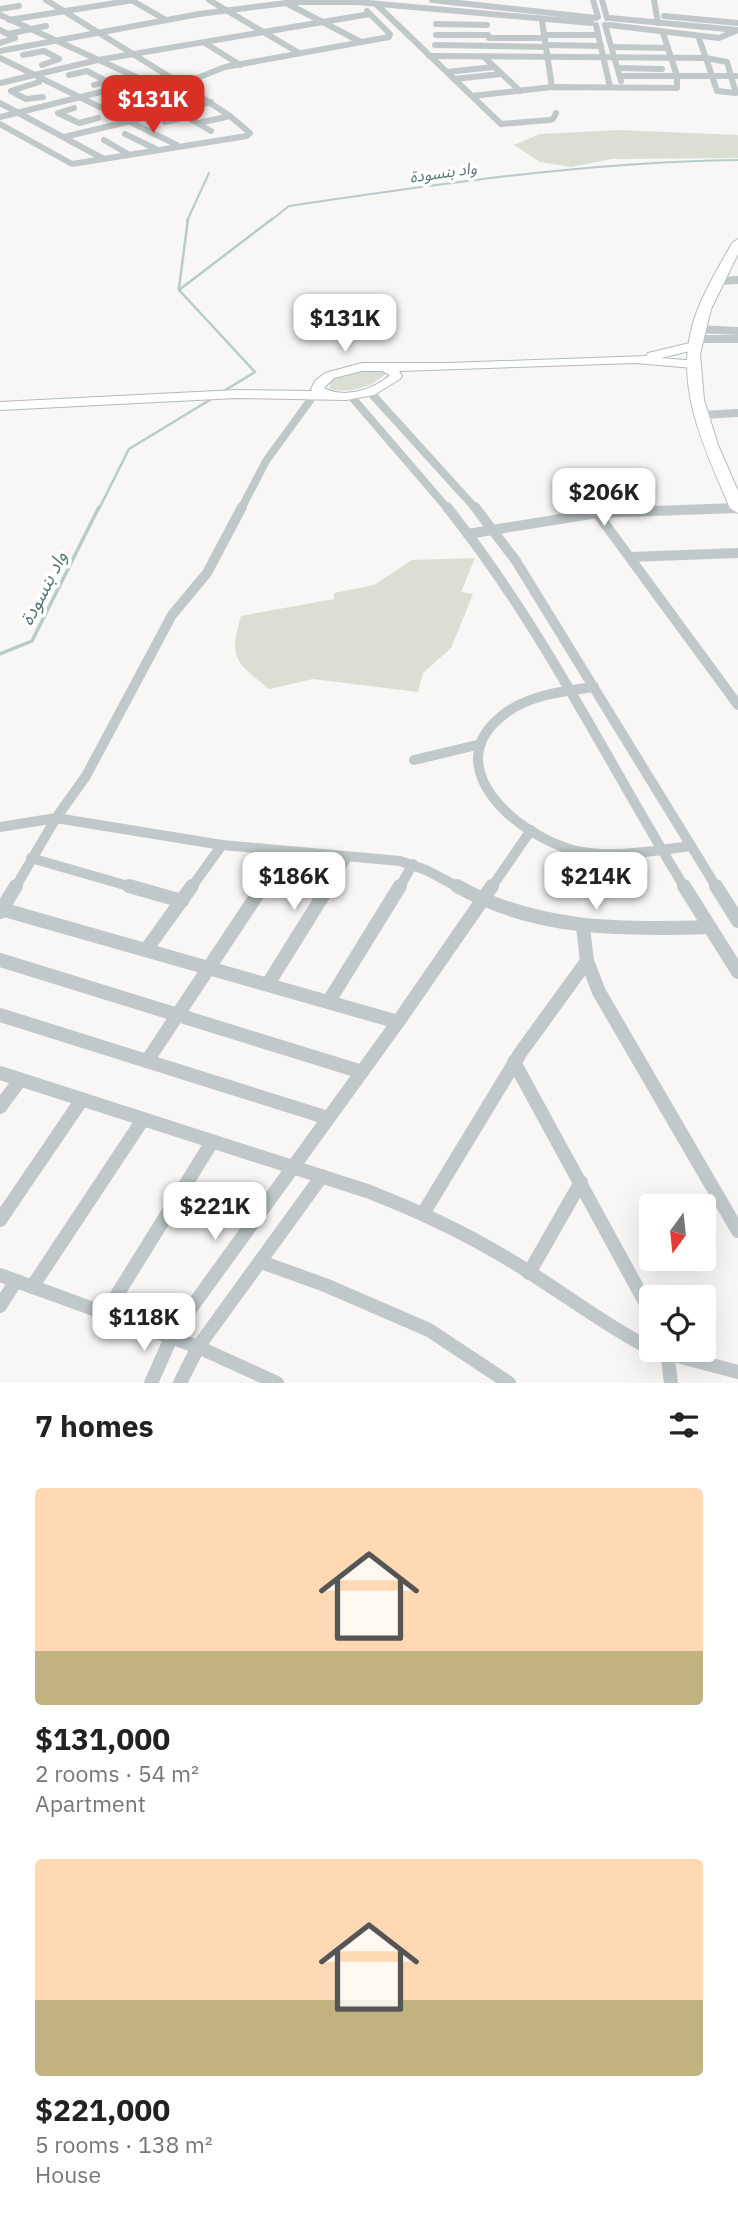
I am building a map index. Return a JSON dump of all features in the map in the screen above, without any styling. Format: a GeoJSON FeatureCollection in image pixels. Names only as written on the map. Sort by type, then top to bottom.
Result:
{"type":"FeatureCollection","features":[{"type":"Feature","properties":{"kind":"main road"},"geometry":{"type":"LineString","coordinates":[[738,243],[696,338],[693,364],[702,415],[734,486],[738,508]]}},
{"type":"Feature","properties":{"kind":"street"},"geometry":{"type":"LineString","coordinates":[[0,124],[72,164],[248,135],[249,131],[211,102],[129,54],[46,0]]}},
{"type":"Feature","properties":{"kind":"street"},"geometry":{"type":"LineString","coordinates":[[0,22],[132,0],[166,20]]}},
{"type":"Feature","properties":{"kind":"street"},"geometry":{"type":"LineString","coordinates":[[209,0],[299,53]]}},
{"type":"Feature","properties":{"kind":"street"},"geometry":{"type":"LineString","coordinates":[[432,0],[542,11],[595,21]]}},
{"type":"Feature","properties":{"kind":"street"},"geometry":{"type":"LineString","coordinates":[[497,6],[503,0]]}},
{"type":"Feature","properties":{"kind":"street"},"geometry":{"type":"LineString","coordinates":[[540,0],[542,11]]}},
{"type":"Feature","properties":{"kind":"street"},"geometry":{"type":"LineString","coordinates":[[593,0],[610,87]]}},
{"type":"Feature","properties":{"kind":"street"},"geometry":{"type":"LineString","coordinates":[[602,0],[622,87]]}},
{"type":"Feature","properties":{"kind":"street"},"geometry":{"type":"LineString","coordinates":[[654,0],[658,19]]}},
{"type":"Feature","properties":{"kind":"street"},"geometry":{"type":"LineString","coordinates":[[0,51],[54,39],[227,10],[308,1],[374,2],[488,16],[608,22],[663,33],[719,38],[738,28]]}},
{"type":"Feature","properties":{"kind":"street"},"geometry":{"type":"LineString","coordinates":[[296,6],[308,1]]}},
{"type":"Feature","properties":{"kind":"street"},"geometry":{"type":"LineString","coordinates":[[286,2],[361,42]]}},
{"type":"Feature","properties":{"kind":"street"},"geometry":{"type":"LineString","coordinates":[[146,98],[184,86],[221,69],[391,36],[357,2]]}},
{"type":"Feature","properties":{"kind":"street"},"geometry":{"type":"LineString","coordinates":[[374,2],[502,124],[549,120],[554,118],[556,113]]}},
{"type":"Feature","properties":{"kind":"street"},"geometry":{"type":"LineString","coordinates":[[0,9],[19,6]]}},
{"type":"Feature","properties":{"kind":"street"},"geometry":{"type":"LineString","coordinates":[[432,56],[438,10]]}},
{"type":"Feature","properties":{"kind":"street"},"geometry":{"type":"LineString","coordinates":[[0,83],[129,54],[370,14]]}},
{"type":"Feature","properties":{"kind":"street"},"geometry":{"type":"LineString","coordinates":[[0,15],[145,81],[172,90]]}},
{"type":"Feature","properties":{"kind":"street"},"geometry":{"type":"LineString","coordinates":[[486,57],[489,46],[488,16]]}},
{"type":"Feature","properties":{"kind":"street"},"geometry":{"type":"LineString","coordinates":[[608,22],[658,19],[738,28]]}},
{"type":"Feature","properties":{"kind":"street"},"geometry":{"type":"LineString","coordinates":[[542,20],[552,87]]}},
{"type":"Feature","properties":{"kind":"street"},"geometry":{"type":"LineString","coordinates":[[436,24],[487,25]]}},
{"type":"Feature","properties":{"kind":"street"},"geometry":{"type":"LineString","coordinates":[[8,34],[46,26]]}},
{"type":"Feature","properties":{"kind":"street"},"geometry":{"type":"LineString","coordinates":[[0,30],[15,39],[0,43]]}},
{"type":"Feature","properties":{"kind":"street"},"geometry":{"type":"LineString","coordinates":[[472,96],[552,87],[677,88],[679,86],[676,72],[663,33]]}},
{"type":"Feature","properties":{"kind":"street"},"geometry":{"type":"LineString","coordinates":[[435,40],[488,36],[601,46]]}},
{"type":"Feature","properties":{"kind":"street"},"geometry":{"type":"LineString","coordinates":[[412,38],[489,46],[598,36]]}},
{"type":"Feature","properties":{"kind":"street"},"geometry":{"type":"LineString","coordinates":[[432,56],[615,58],[704,60],[724,60],[735,76],[735,93],[718,92],[704,60],[698,36]]}},
{"type":"Feature","properties":{"kind":"street"},"geometry":{"type":"LineString","coordinates":[[205,43],[240,65]]}},
{"type":"Feature","properties":{"kind":"street"},"geometry":{"type":"LineString","coordinates":[[611,44],[667,45]]}},
{"type":"Feature","properties":{"kind":"street"},"geometry":{"type":"LineString","coordinates":[[51,54],[76,49]]}},
{"type":"Feature","properties":{"kind":"street"},"geometry":{"type":"LineString","coordinates":[[23,55],[42,51],[60,60],[42,65]]}},
{"type":"Feature","properties":{"kind":"street"},"geometry":{"type":"LineString","coordinates":[[486,57],[520,91]]}},
{"type":"Feature","properties":{"kind":"street"},"geometry":{"type":"LineString","coordinates":[[0,58],[178,145]]}},
{"type":"Feature","properties":{"kind":"street"},"geometry":{"type":"LineString","coordinates":[[447,72],[494,67]]}},
{"type":"Feature","properties":{"kind":"street"},"geometry":{"type":"LineString","coordinates":[[97,76],[121,70]]}},
{"type":"Feature","properties":{"kind":"street"},"geometry":{"type":"LineString","coordinates":[[69,75],[87,71],[106,81],[94,85]]}},
{"type":"Feature","properties":{"kind":"street"},"geometry":{"type":"LineString","coordinates":[[619,72],[735,76]]}},
{"type":"Feature","properties":{"kind":"street"},"geometry":{"type":"LineString","coordinates":[[454,79],[501,74]]}},
{"type":"Feature","properties":{"kind":"street"},"geometry":{"type":"LineString","coordinates":[[0,117],[145,81]]}},
{"type":"Feature","properties":{"kind":"street"},"geometry":{"type":"LineString","coordinates":[[39,82],[11,90],[29,100],[43,97]]}},
{"type":"Feature","properties":{"kind":"street"},"geometry":{"type":"LineString","coordinates":[[114,98],[134,93],[159,104]]}},
{"type":"Feature","properties":{"kind":"street"},"geometry":{"type":"LineString","coordinates":[[0,101],[17,95]]}},
{"type":"Feature","properties":{"kind":"street"},"geometry":{"type":"LineString","coordinates":[[0,101],[103,158]]}},
{"type":"Feature","properties":{"kind":"street"},"geometry":{"type":"LineString","coordinates":[[64,137],[211,102]]}},
{"type":"Feature","properties":{"kind":"street"},"geometry":{"type":"LineString","coordinates":[[74,108],[59,112],[79,123],[98,118]]}},
{"type":"Feature","properties":{"kind":"street"},"geometry":{"type":"LineString","coordinates":[[199,123],[230,116]]}},
{"type":"Feature","properties":{"kind":"street"},"geometry":{"type":"LineString","coordinates":[[165,122],[187,117],[211,131]]}},
{"type":"Feature","properties":{"kind":"street"},"geometry":{"type":"LineString","coordinates":[[41,125],[66,118]]}},
{"type":"Feature","properties":{"kind":"street"},"geometry":{"type":"LineString","coordinates":[[125,134],[156,149]]}},
{"type":"Feature","properties":{"kind":"street"},"geometry":{"type":"LineString","coordinates":[[104,140],[128,154]]}},
{"type":"Feature","properties":{"kind":"street"},"geometry":{"type":"LineString","coordinates":[[719,281],[738,280]]}},
{"type":"Feature","properties":{"kind":"street"},"geometry":{"type":"LineString","coordinates":[[636,359],[696,338],[738,331]]}},
{"type":"Feature","properties":{"kind":"street"},"geometry":{"type":"LineString","coordinates":[[696,338],[738,339]]}},
{"type":"Feature","properties":{"kind":"street"},"geometry":{"type":"LineString","coordinates":[[236,394],[321,381],[350,369],[636,359],[693,364]]}},
{"type":"Feature","properties":{"kind":"street"},"geometry":{"type":"LineString","coordinates":[[385,367],[396,373],[392,381]]}},
{"type":"Feature","properties":{"kind":"street"},"geometry":{"type":"LineString","coordinates":[[0,406],[236,394],[350,395],[370,392],[392,381],[449,367]]}},
{"type":"Feature","properties":{"kind":"street"},"geometry":{"type":"LineString","coordinates":[[321,381],[317,386],[318,391],[334,395]]}},
{"type":"Feature","properties":{"kind":"street"},"geometry":{"type":"LineString","coordinates":[[370,392],[494,530],[738,921]]}},
{"type":"Feature","properties":{"kind":"street"},"geometry":{"type":"LineString","coordinates":[[314,395],[266,461],[212,563],[172,615],[92,764],[55,818],[1,910],[398,1022]]}},
{"type":"Feature","properties":{"kind":"street"},"geometry":{"type":"LineString","coordinates":[[350,395],[468,534],[501,581],[661,850],[738,972]]}},
{"type":"Feature","properties":{"kind":"street"},"geometry":{"type":"LineString","coordinates":[[702,415],[738,413]]}},
{"type":"Feature","properties":{"kind":"street"},"geometry":{"type":"LineString","coordinates":[[468,534],[597,513],[738,508]]}},
{"type":"Feature","properties":{"kind":"street"},"geometry":{"type":"LineString","coordinates":[[597,513],[738,705]]}},
{"type":"Feature","properties":{"kind":"street"},"geometry":{"type":"LineString","coordinates":[[630,557],[738,553]]}},
{"type":"Feature","properties":{"kind":"street"},"geometry":{"type":"LineString","coordinates":[[594,687],[542,695],[514,708],[492,725],[481,744],[479,769],[485,789],[502,808],[531,830],[558,845],[589,852],[622,855],[690,846]]}},
{"type":"Feature","properties":{"kind":"street"},"geometry":{"type":"LineString","coordinates":[[414,760],[481,744]]}},
{"type":"Feature","properties":{"kind":"street"},"geometry":{"type":"LineString","coordinates":[[0,827],[55,818],[222,845],[413,864],[483,900],[541,919],[583,927],[628,930],[708,927]]}},
{"type":"Feature","properties":{"kind":"street"},"geometry":{"type":"LineString","coordinates":[[151,1383],[171,1338],[290,1167],[398,1022],[531,830]]}},
{"type":"Feature","properties":{"kind":"street"},"geometry":{"type":"LineString","coordinates":[[146,950],[222,845]]}},
{"type":"Feature","properties":{"kind":"street"},"geometry":{"type":"LineString","coordinates":[[147,1060],[285,852]]}},
{"type":"Feature","properties":{"kind":"street"},"geometry":{"type":"LineString","coordinates":[[32,858],[182,901]]}},
{"type":"Feature","properties":{"kind":"street"},"geometry":{"type":"LineString","coordinates":[[268,984],[347,858]]}},
{"type":"Feature","properties":{"kind":"street"},"geometry":{"type":"LineString","coordinates":[[329,1001],[413,864]]}},
{"type":"Feature","properties":{"kind":"street"},"geometry":{"type":"LineString","coordinates":[[583,927],[587,961],[599,992],[738,1231]]}},
{"type":"Feature","properties":{"kind":"street"},"geometry":{"type":"LineString","coordinates":[[0,960],[362,1072]]}},
{"type":"Feature","properties":{"kind":"street"},"geometry":{"type":"LineString","coordinates":[[424,1212],[514,1062],[587,961]]}},
{"type":"Feature","properties":{"kind":"street"},"geometry":{"type":"LineString","coordinates":[[0,1015],[328,1118]]}},
{"type":"Feature","properties":{"kind":"street"},"geometry":{"type":"LineString","coordinates":[[514,1062],[639,1291]]}},
{"type":"Feature","properties":{"kind":"street"},"geometry":{"type":"LineString","coordinates":[[0,1073],[142,1121],[322,1176],[424,1212],[529,1273],[639,1342]]}},
{"type":"Feature","properties":{"kind":"street"},"geometry":{"type":"LineString","coordinates":[[0,1107],[20,1080]]}},
{"type":"Feature","properties":{"kind":"street"},"geometry":{"type":"LineString","coordinates":[[0,1220],[81,1101]]}},
{"type":"Feature","properties":{"kind":"street"},"geometry":{"type":"LineString","coordinates":[[32,1287],[142,1121]]}},
{"type":"Feature","properties":{"kind":"street"},"geometry":{"type":"LineString","coordinates":[[105,1314],[212,1142]]}},
{"type":"Feature","properties":{"kind":"street"},"geometry":{"type":"LineString","coordinates":[[180,1383],[198,1347],[322,1176]]}},
{"type":"Feature","properties":{"kind":"street"},"geometry":{"type":"LineString","coordinates":[[529,1273],[581,1182]]}},
{"type":"Feature","properties":{"kind":"street"},"geometry":{"type":"LineString","coordinates":[[261,1262],[336,1290],[429,1330],[509,1383]]}},
{"type":"Feature","properties":{"kind":"street"},"geometry":{"type":"LineString","coordinates":[[0,1275],[198,1347],[277,1383]]}},
{"type":"Feature","properties":{"kind":"street"},"geometry":{"type":"LineString","coordinates":[[0,1306],[16,1281]]}},
{"type":"Feature","properties":{"kind":"street"},"geometry":{"type":"LineString","coordinates":[[668,1362],[671,1383]]}},
{"type":"Feature","properties":{"kind":"street"},"geometry":{"type":"LineString","coordinates":[[702,1362],[738,1372]]}},
{"type":"Feature","properties":{"kind":"shaded area"},"geometry":{"type":"Polygon","coordinates":[[[619,130],[738,135],[738,158],[612,159],[571,167],[540,162],[514,145],[540,134],[619,130]]]}},
{"type":"Feature","properties":{"kind":"shaded area"},"geometry":{"type":"Polygon","coordinates":[[[369,367],[387,372],[375,382],[361,388],[346,391],[330,389],[330,378],[369,367]]]}},
{"type":"Feature","properties":{"kind":"shaded area"},"geometry":{"type":"Polygon","coordinates":[[[475,558],[461,592],[473,594],[451,648],[423,673],[418,692],[313,679],[269,689],[238,659],[235,642],[241,616],[334,599],[334,593],[374,585],[412,560],[475,558]]]}},
{"type":"Feature","properties":{"kind":"waterway","name":"واد بنسودة"},"geometry":{"type":"LineString","coordinates":[[270,221],[289,206],[457,182],[625,165],[738,160]]}},
{"type":"Feature","properties":{"kind":"waterway","name":"واد بنسودة"},"geometry":{"type":"LineString","coordinates":[[187,221],[209,173]]}},
{"type":"Feature","properties":{"kind":"waterway","name":"واد بنسودة"},"geometry":{"type":"LineString","coordinates":[[179,288],[188,219]]}},
{"type":"Feature","properties":{"kind":"waterway","name":"واد بنسودة"},"geometry":{"type":"LineString","coordinates":[[222,392],[255,372],[179,290],[272,219]]}},
{"type":"Feature","properties":{"kind":"waterway","name":"واد بنسودة"},"geometry":{"type":"LineString","coordinates":[[99,509],[129,449],[213,398]]}},
{"type":"Feature","properties":{"kind":"waterway","name":"واد بنسودة"},"geometry":{"type":"LineString","coordinates":[[0,654],[32,641],[99,507]]}}]}
